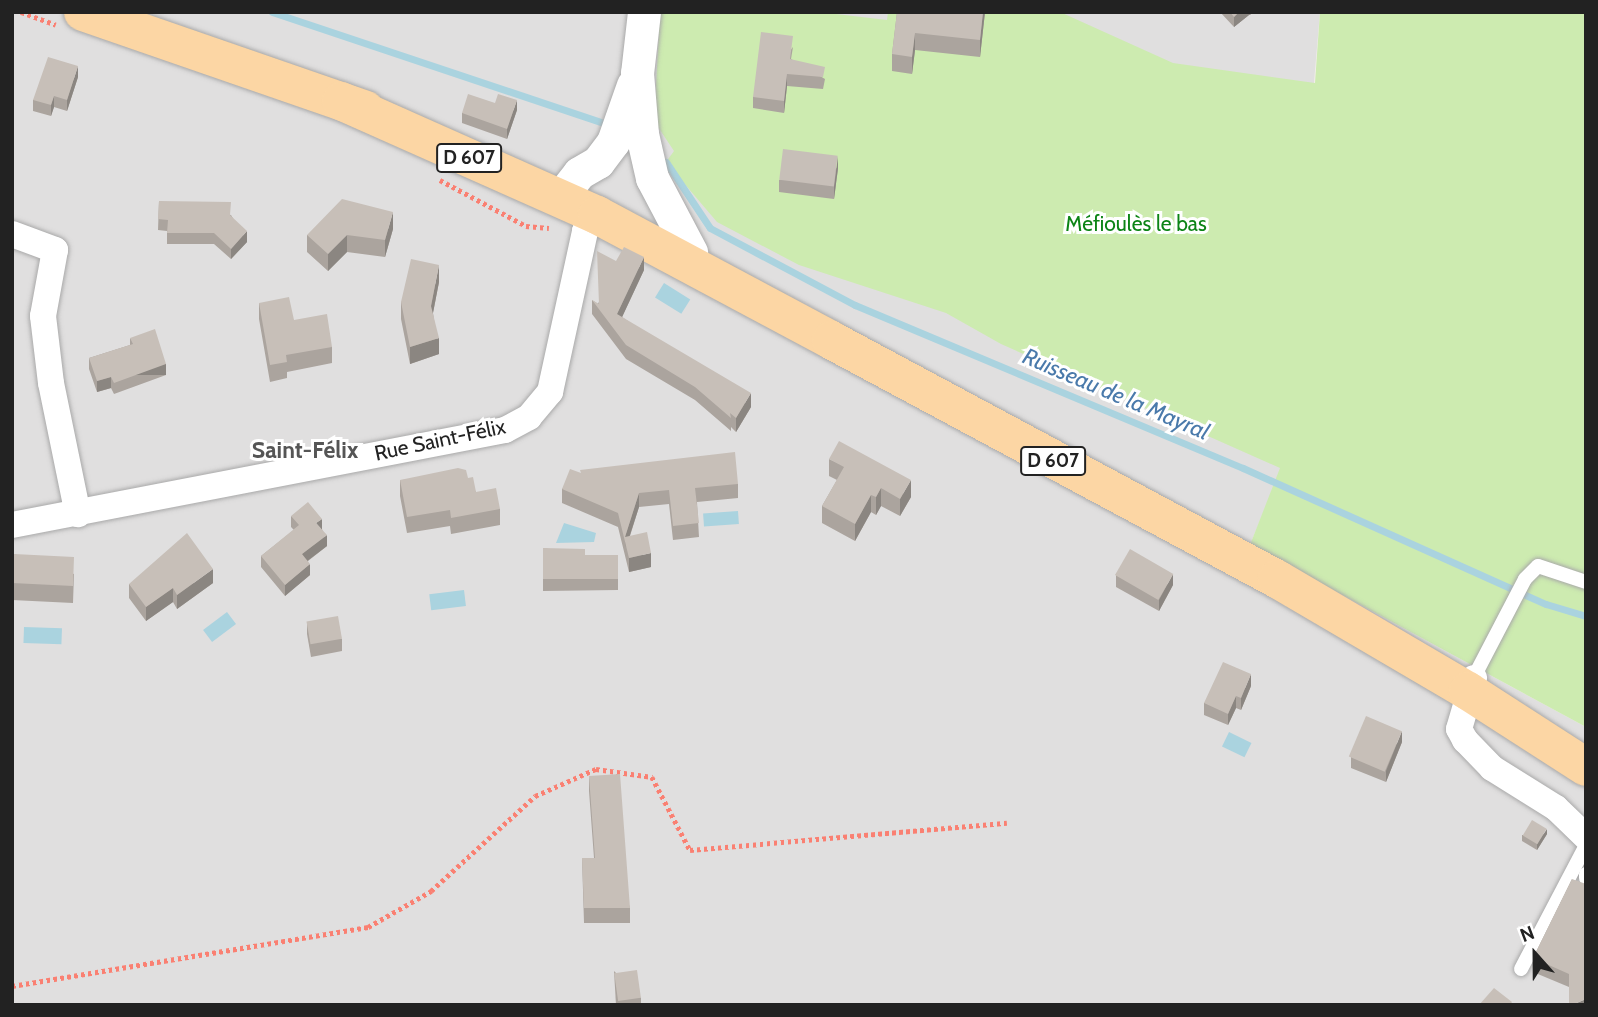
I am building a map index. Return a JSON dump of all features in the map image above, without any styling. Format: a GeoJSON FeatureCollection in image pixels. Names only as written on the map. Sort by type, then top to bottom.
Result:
{"type":"FeatureCollection","features":[{"type":"Feature","properties":{"kind":"main road","name":"D 607"},"geometry":{"type":"LineString","coordinates":[[71,19],[341,101],[483,150],[569,186],[615,206],[831,340]]}},
{"type":"Feature","properties":{"kind":"main road","name":"D 607"},"geometry":{"type":"LineString","coordinates":[[341,101],[831,340],[1471,684],[1586,738]]}},
{"type":"Feature","properties":{"kind":"main road","name":"D 607"},"geometry":{"type":"LineString","coordinates":[[1471,684],[1586,767]]}},
{"type":"Feature","properties":{"kind":"street"},"geometry":{"type":"LineString","coordinates":[[643,12],[637,73],[642,134],[652,178],[691,252]]}},
{"type":"Feature","properties":{"kind":"street"},"geometry":{"type":"LineString","coordinates":[[569,186],[579,173],[598,162],[613,142],[637,73]]}},
{"type":"Feature","properties":{"kind":"street","name":"Rue Saint-Félix"},"geometry":{"type":"LineString","coordinates":[[12,525],[505,430],[529,417],[550,392],[591,223]]}},
{"type":"Feature","properties":{"kind":"street"},"geometry":{"type":"LineString","coordinates":[[12,234],[55,250],[43,316],[51,383],[78,513]]}},
{"type":"Feature","properties":{"kind":"street"},"geometry":{"type":"LineString","coordinates":[[1471,684],[1459,729],[1465,740],[1492,768],[1556,808],[1586,837]]}},
{"type":"Feature","properties":{"kind":"lane"},"geometry":{"type":"LineString","coordinates":[[1471,684],[1525,579],[1538,566],[1586,582]]}},
{"type":"Feature","properties":{"kind":"lane"},"geometry":{"type":"LineString","coordinates":[[1521,970],[1586,845]]}},
{"type":"Feature","properties":{"kind":"path"},"geometry":{"type":"LineString","coordinates":[[21,12],[71,19]]}},
{"type":"Feature","properties":{"kind":"path"},"geometry":{"type":"LineString","coordinates":[[431,176],[526,226],[591,223]]}},
{"type":"Feature","properties":{"kind":"path"},"geometry":{"type":"LineString","coordinates":[[12,986],[369,927],[431,891],[535,796],[596,769],[652,776],[690,850],[1007,823]]}},
{"type":"Feature","properties":{"kind":"shaded area"},"geometry":{"type":"Polygon","coordinates":[[[12,12],[1320,12],[1281,469],[1250,545],[1586,727],[1586,1005],[12,1005],[12,12]]]}},
{"type":"Feature","properties":{"kind":"green space","name":"Méfioulès le bas"},"geometry":{"type":"Polygon","coordinates":[[[660,12],[819,12],[887,20],[888,12],[1060,12],[1173,63],[1315,83],[1320,12],[1586,12],[1586,727],[1250,545],[1280,468],[1001,344],[946,313],[799,265],[717,222],[666,162],[674,151],[654,121],[660,12]]]}},
{"type":"Feature","properties":{"kind":"water"},"geometry":{"type":"Polygon","coordinates":[[[664,283],[690,299],[681,314],[655,297],[664,283]]]}},
{"type":"Feature","properties":{"kind":"water"},"geometry":{"type":"Polygon","coordinates":[[[738,511],[739,524],[704,526],[703,513],[738,511]]]}},
{"type":"Feature","properties":{"kind":"water"},"geometry":{"type":"Polygon","coordinates":[[[564,523],[596,533],[594,542],[556,543],[564,523]]]}},
{"type":"Feature","properties":{"kind":"water"},"geometry":{"type":"Polygon","coordinates":[[[464,590],[466,606],[431,610],[429,594],[464,590]]]}},
{"type":"Feature","properties":{"kind":"water"},"geometry":{"type":"Polygon","coordinates":[[[227,612],[236,624],[212,642],[203,630],[227,612]]]}},
{"type":"Feature","properties":{"kind":"water"},"geometry":{"type":"Polygon","coordinates":[[[24,627],[62,628],[61,644],[23,643],[24,627]]]}},
{"type":"Feature","properties":{"kind":"water"},"geometry":{"type":"Polygon","coordinates":[[[1229,732],[1251,743],[1244,757],[1222,746],[1229,732]]]}},
{"type":"Feature","properties":{"kind":"building"},"geometry":{"type":"Polygon","coordinates":[[[897,12],[983,12],[980,40],[915,33],[912,57],[892,54],[897,12]]]}},
{"type":"Feature","properties":{"kind":"building"},"geometry":{"type":"Polygon","coordinates":[[[761,32],[793,36],[790,59],[825,67],[823,77],[787,74],[784,101],[753,97],[761,32]]]}},
{"type":"Feature","properties":{"kind":"building"},"geometry":{"type":"Polygon","coordinates":[[[48,57],[78,66],[67,100],[54,96],[51,105],[33,100],[48,57]]]}},
{"type":"Feature","properties":{"kind":"building"},"geometry":{"type":"Polygon","coordinates":[[[468,94],[495,103],[498,94],[517,100],[507,129],[462,113],[468,94]]]}},
{"type":"Feature","properties":{"kind":"building"},"geometry":{"type":"Polygon","coordinates":[[[783,149],[838,156],[834,186],[779,180],[783,149]]]}},
{"type":"Feature","properties":{"kind":"building"},"geometry":{"type":"Polygon","coordinates":[[[342,199],[393,212],[385,240],[347,235],[328,254],[307,235],[342,199]]]}},
{"type":"Feature","properties":{"kind":"building"},"geometry":{"type":"Polygon","coordinates":[[[159,201],[231,202],[230,215],[247,231],[231,249],[214,233],[167,233],[168,220],[158,219],[159,201]]]}},
{"type":"Feature","properties":{"kind":"building"},"geometry":{"type":"Polygon","coordinates":[[[624,247],[644,257],[617,314],[751,393],[736,418],[730,413],[731,418],[695,387],[626,345],[592,300],[599,304],[597,251],[616,261],[624,247]]]}},
{"type":"Feature","properties":{"kind":"building"},"geometry":{"type":"Polygon","coordinates":[[[411,259],[439,265],[431,306],[439,338],[410,347],[401,302],[411,259]]]}},
{"type":"Feature","properties":{"kind":"building"},"geometry":{"type":"Polygon","coordinates":[[[289,297],[294,320],[327,314],[332,347],[286,355],[287,362],[270,365],[259,303],[289,297]]]}},
{"type":"Feature","properties":{"kind":"building"},"geometry":{"type":"Polygon","coordinates":[[[155,329],[166,364],[114,383],[111,377],[97,381],[89,358],[133,344],[130,338],[155,329]]]}},
{"type":"Feature","properties":{"kind":"building"},"geometry":{"type":"Polygon","coordinates":[[[839,441],[911,480],[900,499],[881,488],[876,497],[871,495],[855,524],[822,506],[844,467],[829,459],[839,441]]]}},
{"type":"Feature","properties":{"kind":"building"},"geometry":{"type":"Polygon","coordinates":[[[735,452],[738,484],[695,488],[699,523],[673,526],[669,490],[639,493],[625,537],[647,532],[651,553],[629,558],[618,513],[562,489],[570,469],[581,473],[580,470],[735,452]]]}},
{"type":"Feature","properties":{"kind":"building"},"geometry":{"type":"Polygon","coordinates":[[[458,468],[466,470],[468,478],[473,477],[476,492],[496,488],[500,509],[451,518],[450,510],[407,517],[400,480],[458,468]]]}},
{"type":"Feature","properties":{"kind":"building"},"geometry":{"type":"Polygon","coordinates":[[[308,502],[322,519],[316,523],[327,535],[302,554],[310,564],[285,585],[261,556],[299,525],[291,516],[308,502]]]}},
{"type":"Feature","properties":{"kind":"building"},"geometry":{"type":"Polygon","coordinates":[[[187,533],[213,569],[177,595],[173,588],[146,607],[129,584],[187,533]]]}},
{"type":"Feature","properties":{"kind":"building"},"geometry":{"type":"Polygon","coordinates":[[[12,545],[14,554],[74,557],[73,586],[12,583],[12,545]]]}},
{"type":"Feature","properties":{"kind":"building"},"geometry":{"type":"Polygon","coordinates":[[[543,548],[585,549],[585,555],[618,555],[618,579],[543,579],[543,548]]]}},
{"type":"Feature","properties":{"kind":"building"},"geometry":{"type":"Polygon","coordinates":[[[1130,549],[1173,574],[1158,600],[1115,575],[1130,549]]]}},
{"type":"Feature","properties":{"kind":"building"},"geometry":{"type":"Polygon","coordinates":[[[338,616],[342,639],[310,644],[306,622],[338,616]]]}},
{"type":"Feature","properties":{"kind":"building"},"geometry":{"type":"Polygon","coordinates":[[[1223,662],[1251,674],[1241,698],[1236,696],[1228,714],[1204,703],[1223,662]]]}},
{"type":"Feature","properties":{"kind":"building"},"geometry":{"type":"Polygon","coordinates":[[[1366,716],[1402,731],[1385,772],[1349,757],[1366,716]]]}},
{"type":"Feature","properties":{"kind":"building"},"geometry":{"type":"Polygon","coordinates":[[[620,774],[630,908],[584,908],[582,858],[595,858],[589,776],[620,774]]]}},
{"type":"Feature","properties":{"kind":"building"},"geometry":{"type":"Polygon","coordinates":[[[1532,820],[1547,829],[1537,844],[1523,835],[1532,820]]]}},
{"type":"Feature","properties":{"kind":"building"},"geometry":{"type":"Polygon","coordinates":[[[1572,879],[1586,884],[1586,999],[1569,1005],[1569,974],[1533,958],[1572,879]]]}},
{"type":"Feature","properties":{"kind":"building"},"geometry":{"type":"Polygon","coordinates":[[[637,970],[641,998],[618,1001],[614,973],[637,970]]]}},
{"type":"Feature","properties":{"kind":"building"},"geometry":{"type":"Polygon","coordinates":[[[1494,988],[1512,1002],[1510,1005],[1479,1005],[1494,988]]]}},
{"type":"Feature","properties":{"kind":"waterway","name":"Ruisseau de la Mayral"},"geometry":{"type":"LineString","coordinates":[[272,12],[601,122]]}},
{"type":"Feature","properties":{"kind":"waterway","name":"Ruisseau de la Mayral"},"geometry":{"type":"LineString","coordinates":[[666,162],[710,228],[855,305],[1243,468],[1546,604],[1586,616]]}},
{"type":"Feature","properties":{"kind":"district","name":"Saint-Félix"},"geometry":{"type":"Point","coordinates":[305,450]}}]}
